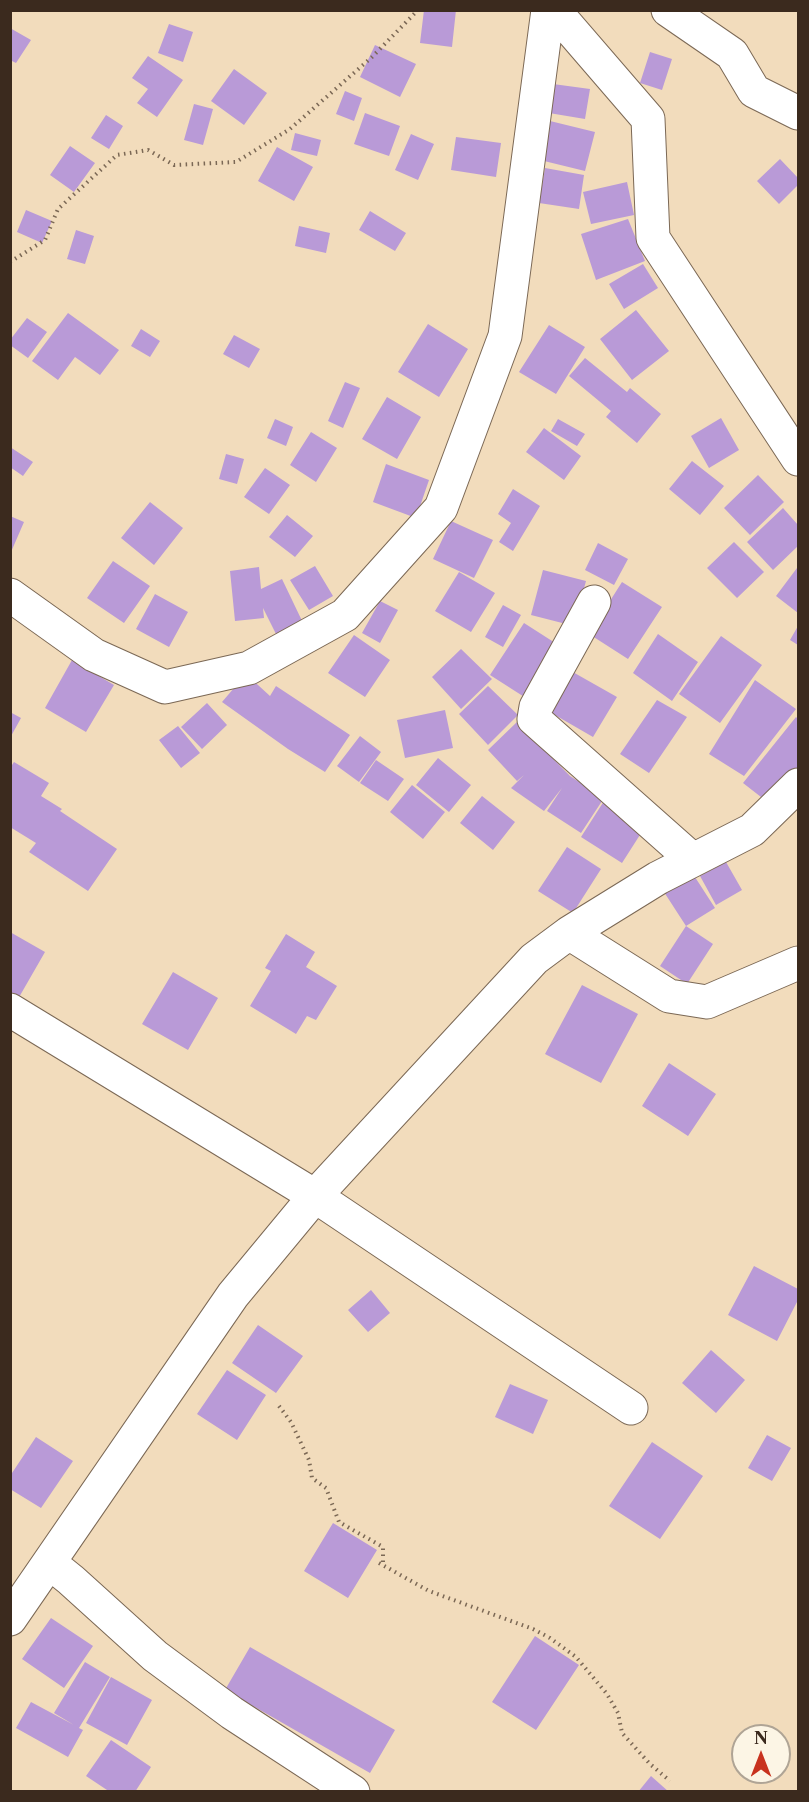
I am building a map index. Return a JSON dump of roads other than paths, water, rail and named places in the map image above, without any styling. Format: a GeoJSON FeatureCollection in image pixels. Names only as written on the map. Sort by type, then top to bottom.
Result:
{"type":"FeatureCollection","features":[{"type":"Feature","properties":{"kind":"street"},"geometry":{"type":"LineString","coordinates":[[10,595],[94,655],[165,687],[249,668],[345,615],[441,508],[505,336],[548,10]]}},
{"type":"Feature","properties":{"kind":"street"},"geometry":{"type":"LineString","coordinates":[[554,10],[648,119],[653,238],[798,459]]}},
{"type":"Feature","properties":{"kind":"street"},"geometry":{"type":"LineString","coordinates":[[668,10],[732,54],[754,91],[798,113]]}},
{"type":"Feature","properties":{"kind":"street"},"geometry":{"type":"LineString","coordinates":[[594,602],[536,707],[534,719],[693,860]]}},
{"type":"Feature","properties":{"kind":"street"},"geometry":{"type":"LineString","coordinates":[[13,1608],[50,1563],[233,1295],[315,1196],[534,959],[569,933],[658,878],[752,830],[798,785]]}},
{"type":"Feature","properties":{"kind":"street"},"geometry":{"type":"LineString","coordinates":[[569,933],[669,996],[707,1002],[798,963]]}},
{"type":"Feature","properties":{"kind":"street"},"geometry":{"type":"LineString","coordinates":[[10,1010],[315,1196],[631,1408]]}},
{"type":"Feature","properties":{"kind":"street"},"geometry":{"type":"LineString","coordinates":[[50,1563],[155,1656],[214,1701],[353,1791]]}}]}
